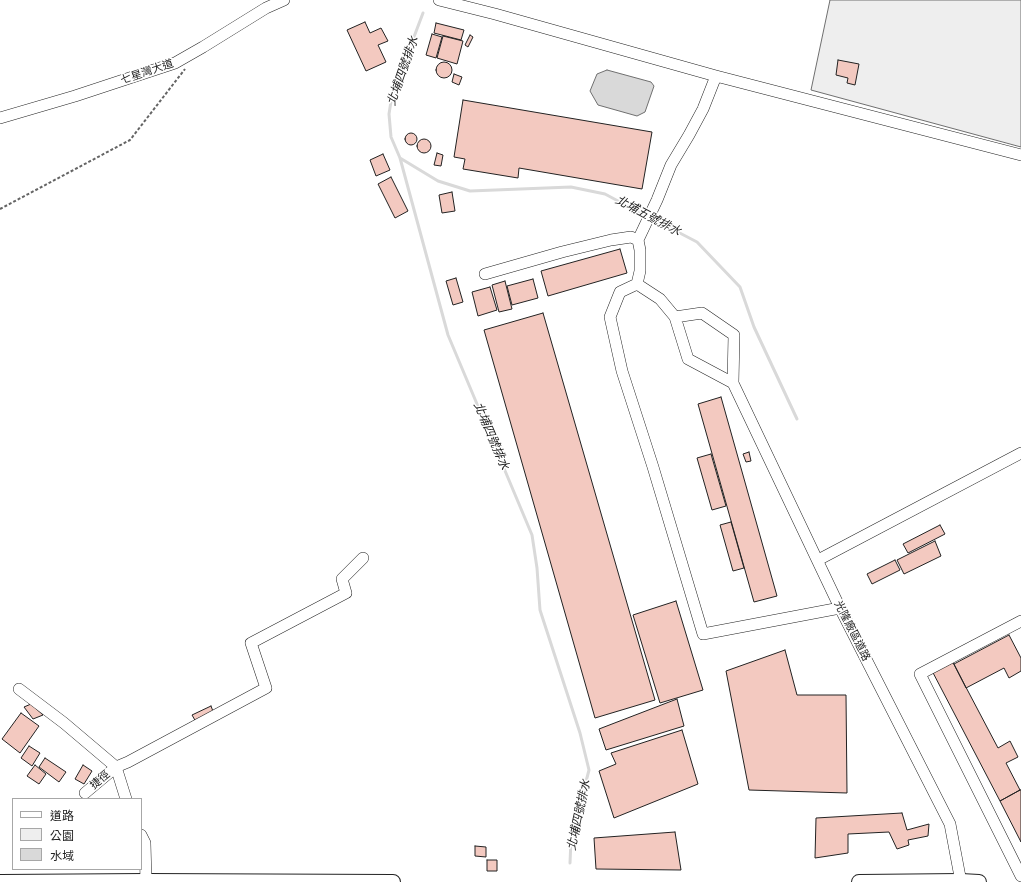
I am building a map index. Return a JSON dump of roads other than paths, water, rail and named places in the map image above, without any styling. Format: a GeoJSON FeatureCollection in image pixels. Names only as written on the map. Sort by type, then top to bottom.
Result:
{"type":"FeatureCollection","features":[{"type":"Feature","properties":{"kind":"main road"},"geometry":{"type":"LineString","coordinates":[[0,882],[393,882]]}},
{"type":"Feature","properties":{"kind":"main road"},"geometry":{"type":"LineString","coordinates":[[859,882],[979,882]]}},
{"type":"Feature","properties":{"kind":"street","name":"七星灣大道"},"geometry":{"type":"LineString","coordinates":[[0,118],[75,96],[175,63],[266,8],[284,0]]}},
{"type":"Feature","properties":{"kind":"street"},"geometry":{"type":"LineString","coordinates":[[438,0],[495,14],[716,76],[1021,155]]}},
{"type":"Feature","properties":{"kind":"street"},"geometry":{"type":"LineString","coordinates":[[637,284],[640,271],[640,250],[638,240],[657,200],[671,165],[704,109],[716,76]]}},
{"type":"Feature","properties":{"kind":"street"},"geometry":{"type":"LineString","coordinates":[[486,274],[606,241],[631,237],[638,240]]}},
{"type":"Feature","properties":{"kind":"street"},"geometry":{"type":"LineString","coordinates":[[637,284],[660,299],[676,317],[688,359],[733,383]]}},
{"type":"Feature","properties":{"kind":"street"},"geometry":{"type":"LineString","coordinates":[[637,284],[620,292],[610,317],[622,371],[653,467],[703,634],[840,608]]}},
{"type":"Feature","properties":{"kind":"street","name":"光隆廠區道路"},"geometry":{"type":"LineString","coordinates":[[676,317],[702,313],[734,335],[733,383],[840,608],[950,824],[961,881]]}},
{"type":"Feature","properties":{"kind":"street"},"geometry":{"type":"LineString","coordinates":[[818,560],[1021,453]]}},
{"type":"Feature","properties":{"kind":"street","name":"捷徑"},"geometry":{"type":"LineString","coordinates":[[85,792],[116,767],[266,688],[251,643],[346,593],[342,579],[363,558]]}},
{"type":"Feature","properties":{"kind":"street"},"geometry":{"type":"LineString","coordinates":[[1021,621],[920,674],[1021,876]]}},
{"type":"Feature","properties":{"kind":"street"},"geometry":{"type":"LineString","coordinates":[[19,689],[64,723],[116,767],[126,798]]}},
{"type":"Feature","properties":{"kind":"street"},"geometry":{"type":"LineString","coordinates":[[142,837],[145,843],[146,881]]}},
{"type":"Feature","properties":{"kind":"water"},"geometry":{"type":"Polygon","coordinates":[[[607,70],[651,82],[654,86],[645,112],[637,116],[598,105],[590,91],[597,74],[607,70]]]}},
{"type":"Feature","properties":{"kind":"waterway","name":"北埔四號排水"},"geometry":{"type":"LineString","coordinates":[[423,13],[392,95],[389,114],[391,137],[400,158],[448,335],[532,535],[537,568],[540,610],[580,733],[589,770],[571,839],[570,863]]}},
{"type":"Feature","properties":{"kind":"waterway","name":"北埔五號排水"},"geometry":{"type":"LineString","coordinates":[[400,158],[438,181],[470,191],[571,187],[605,194],[646,216]]}},
{"type":"Feature","properties":{"kind":"waterway","name":"北埔五號排水"},"geometry":{"type":"LineString","coordinates":[[651,218],[697,242],[740,287],[754,327],[797,419]]}}]}
